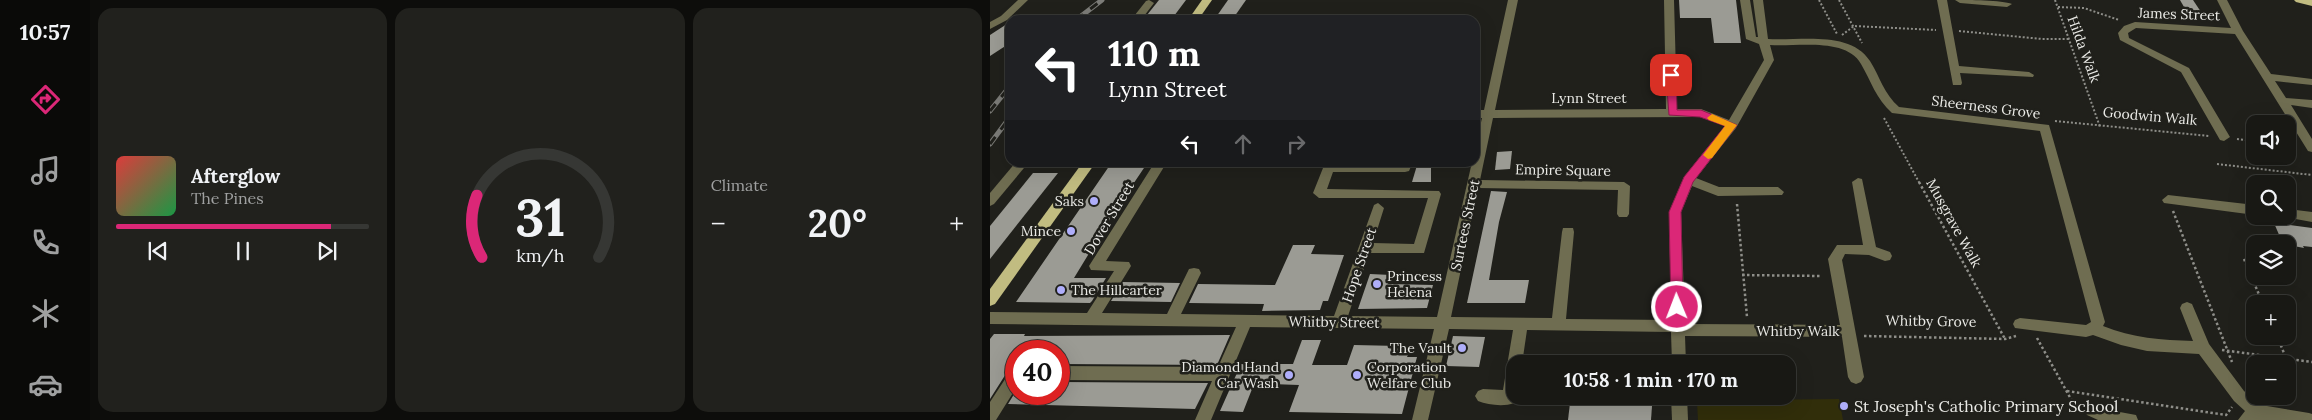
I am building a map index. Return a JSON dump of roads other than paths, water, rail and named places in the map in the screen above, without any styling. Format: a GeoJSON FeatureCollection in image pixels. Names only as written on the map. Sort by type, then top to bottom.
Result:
{"type":"FeatureCollection","features":[{"type":"Feature","properties":{"kind":"main road"},"geometry":{"type":"LineString","coordinates":[[1196,15],[1207,0]]}},
{"type":"Feature","properties":{"kind":"main road"},"geometry":{"type":"LineString","coordinates":[[2299,0],[2312,3]]}},
{"type":"Feature","properties":{"kind":"main road"},"geometry":{"type":"LineString","coordinates":[[990,300],[1086,167]]}},
{"type":"Feature","properties":{"kind":"street"},"geometry":{"type":"LineString","coordinates":[[1007,15],[1024,0]]}},
{"type":"Feature","properties":{"kind":"street","name":"Surtees Street"},"geometry":{"type":"LineString","coordinates":[[1480,151],[1513,0]]}},
{"type":"Feature","properties":{"kind":"street"},"geometry":{"type":"LineString","coordinates":[[1669,0],[1672,113]]}},
{"type":"Feature","properties":{"kind":"street"},"geometry":{"type":"LineString","coordinates":[[1745,0],[1751,39],[1764,43]]}},
{"type":"Feature","properties":{"kind":"street"},"geometry":{"type":"LineString","coordinates":[[1679,355],[1675,212],[1688,180],[1732,125],[1770,60],[1764,43],[1758,0]]}},
{"type":"Feature","properties":{"kind":"street"},"geometry":{"type":"LineString","coordinates":[[1942,0],[1957,82]]}},
{"type":"Feature","properties":{"kind":"street"},"geometry":{"type":"LineString","coordinates":[[1960,0],[2007,4]]}},
{"type":"Feature","properties":{"kind":"street"},"geometry":{"type":"LineString","coordinates":[[2222,0],[2238,31],[2312,148]]}},
{"type":"Feature","properties":{"kind":"street"},"geometry":{"type":"LineString","coordinates":[[1140,15],[1149,3]]}},
{"type":"Feature","properties":{"kind":"street"},"geometry":{"type":"LineString","coordinates":[[990,26],[1005,17]]}},
{"type":"Feature","properties":{"kind":"street","name":"James Street"},"geometry":{"type":"LineString","coordinates":[[2224,137],[2186,70],[2125,40],[2123,33],[2127,28],[2135,25],[2238,31]]}},
{"type":"Feature","properties":{"kind":"street","name":"Sheerness Grove"},"geometry":{"type":"LineString","coordinates":[[1764,43],[1843,44],[1859,53],[1886,103],[1896,110],[2045,128],[2098,322],[2094,329]]}},
{"type":"Feature","properties":{"kind":"street"},"geometry":{"type":"LineString","coordinates":[[1954,69],[2029,75]]}},
{"type":"Feature","properties":{"kind":"street"},"geometry":{"type":"LineString","coordinates":[[2267,77],[2312,82]]}},
{"type":"Feature","properties":{"kind":"street"},"geometry":{"type":"LineString","coordinates":[[2282,101],[2312,104]]}},
{"type":"Feature","properties":{"kind":"street","name":"Lynn Street"},"geometry":{"type":"LineString","coordinates":[[1480,114],[1701,114],[1732,125]]}},
{"type":"Feature","properties":{"kind":"street"},"geometry":{"type":"LineString","coordinates":[[990,200],[1019,167]]}},
{"type":"Feature","properties":{"kind":"street","name":"Dover Street"},"geometry":{"type":"LineString","coordinates":[[1092,318],[1124,266],[1096,266],[1158,167]]}},
{"type":"Feature","properties":{"kind":"street"},"geometry":{"type":"LineString","coordinates":[[1365,248],[1419,248],[1435,194],[1319,193],[1329,168],[1405,167]]}},
{"type":"Feature","properties":{"kind":"street","name":"Surtees Street"},"geometry":{"type":"LineString","coordinates":[[1420,420],[1477,167]]}},
{"type":"Feature","properties":{"kind":"street"},"geometry":{"type":"LineString","coordinates":[[1688,180],[1718,190],[1778,192]]}},
{"type":"Feature","properties":{"kind":"street"},"geometry":{"type":"LineString","coordinates":[[1858,182],[1864,250],[1885,256]]}},
{"type":"Feature","properties":{"kind":"street","name":"Empire Square"},"geometry":{"type":"LineString","coordinates":[[1473,184],[1624,186],[1623,214]]}},
{"type":"Feature","properties":{"kind":"street"},"geometry":{"type":"LineString","coordinates":[[2168,200],[2246,209]]}},
{"type":"Feature","properties":{"kind":"street","name":"Hope Street"},"geometry":{"type":"LineString","coordinates":[[1340,322],[1378,208]]}},
{"type":"Feature","properties":{"kind":"street"},"geometry":{"type":"LineString","coordinates":[[2296,215],[2312,217]]}},
{"type":"Feature","properties":{"kind":"street"},"geometry":{"type":"LineString","coordinates":[[1558,324],[1568,232]]}},
{"type":"Feature","properties":{"kind":"street","name":"Whitby Walk"},"geometry":{"type":"LineString","coordinates":[[1678,328],[1852,333],[1835,259],[1842,249],[1864,250]]}},
{"type":"Feature","properties":{"kind":"street"},"geometry":{"type":"LineString","coordinates":[[1171,320],[1194,274]]}},
{"type":"Feature","properties":{"kind":"street"},"geometry":{"type":"LineString","coordinates":[[2187,308],[2203,348],[2252,416],[2309,420]]}},
{"type":"Feature","properties":{"kind":"street","name":"Whitby Street"},"geometry":{"type":"LineString","coordinates":[[990,318],[1558,324],[1678,328]]}},
{"type":"Feature","properties":{"kind":"street"},"geometry":{"type":"LineString","coordinates":[[1203,420],[1246,320]]}},
{"type":"Feature","properties":{"kind":"street"},"geometry":{"type":"LineString","coordinates":[[1483,396],[1509,398],[1521,324]]}},
{"type":"Feature","properties":{"kind":"street"},"geometry":{"type":"LineString","coordinates":[[2025,325],[2086,331],[2094,329],[2118,340],[2168,347],[2203,348]]}},
{"type":"Feature","properties":{"kind":"street"},"geometry":{"type":"LineString","coordinates":[[1852,333],[1856,377]]}},
{"type":"Feature","properties":{"kind":"street"},"geometry":{"type":"LineString","coordinates":[[1070,373],[1222,374]]}},
{"type":"Feature","properties":{"kind":"street"},"geometry":{"type":"LineString","coordinates":[[990,416],[1005,392]]}},
{"type":"Feature","properties":{"kind":"street"},"geometry":{"type":"LineString","coordinates":[[1679,405],[1680,420]]}},
{"type":"Feature","properties":{"kind":"street"},"geometry":{"type":"LineString","coordinates":[[2085,411],[2130,420]]}},
{"type":"Feature","properties":{"kind":"railway"},"geometry":{"type":"LineString","coordinates":[[1082,15],[1102,0]]}},
{"type":"Feature","properties":{"kind":"railway"},"geometry":{"type":"LineString","coordinates":[[990,111],[1005,92]]}},
{"type":"Feature","properties":{"kind":"railway"},"geometry":{"type":"LineString","coordinates":[[990,144],[1005,124]]}},
{"type":"Feature","properties":{"kind":"place","name":"Saks"},"geometry":{"type":"Point","coordinates":[1094,201]}},
{"type":"Feature","properties":{"kind":"place","name":"Mince"},"geometry":{"type":"Point","coordinates":[1071,231]}},
{"type":"Feature","properties":{"kind":"place","name":"Princess Helena"},"geometry":{"type":"Point","coordinates":[1377,284]}},
{"type":"Feature","properties":{"kind":"place","name":"The Hillcarter"},"geometry":{"type":"Point","coordinates":[1061,290]}},
{"type":"Feature","properties":{"kind":"place","name":"The Vault"},"geometry":{"type":"Point","coordinates":[1462,348]}},
{"type":"Feature","properties":{"kind":"place","name":"Diamond Hand Car Wash"},"geometry":{"type":"Point","coordinates":[1289,375]}},
{"type":"Feature","properties":{"kind":"place","name":"Corporation Welfare Club"},"geometry":{"type":"Point","coordinates":[1357,375]}},
{"type":"Feature","properties":{"kind":"place","name":"St Joseph's Catholic Primary School"},"geometry":{"type":"Point","coordinates":[1844,406]}}]}
